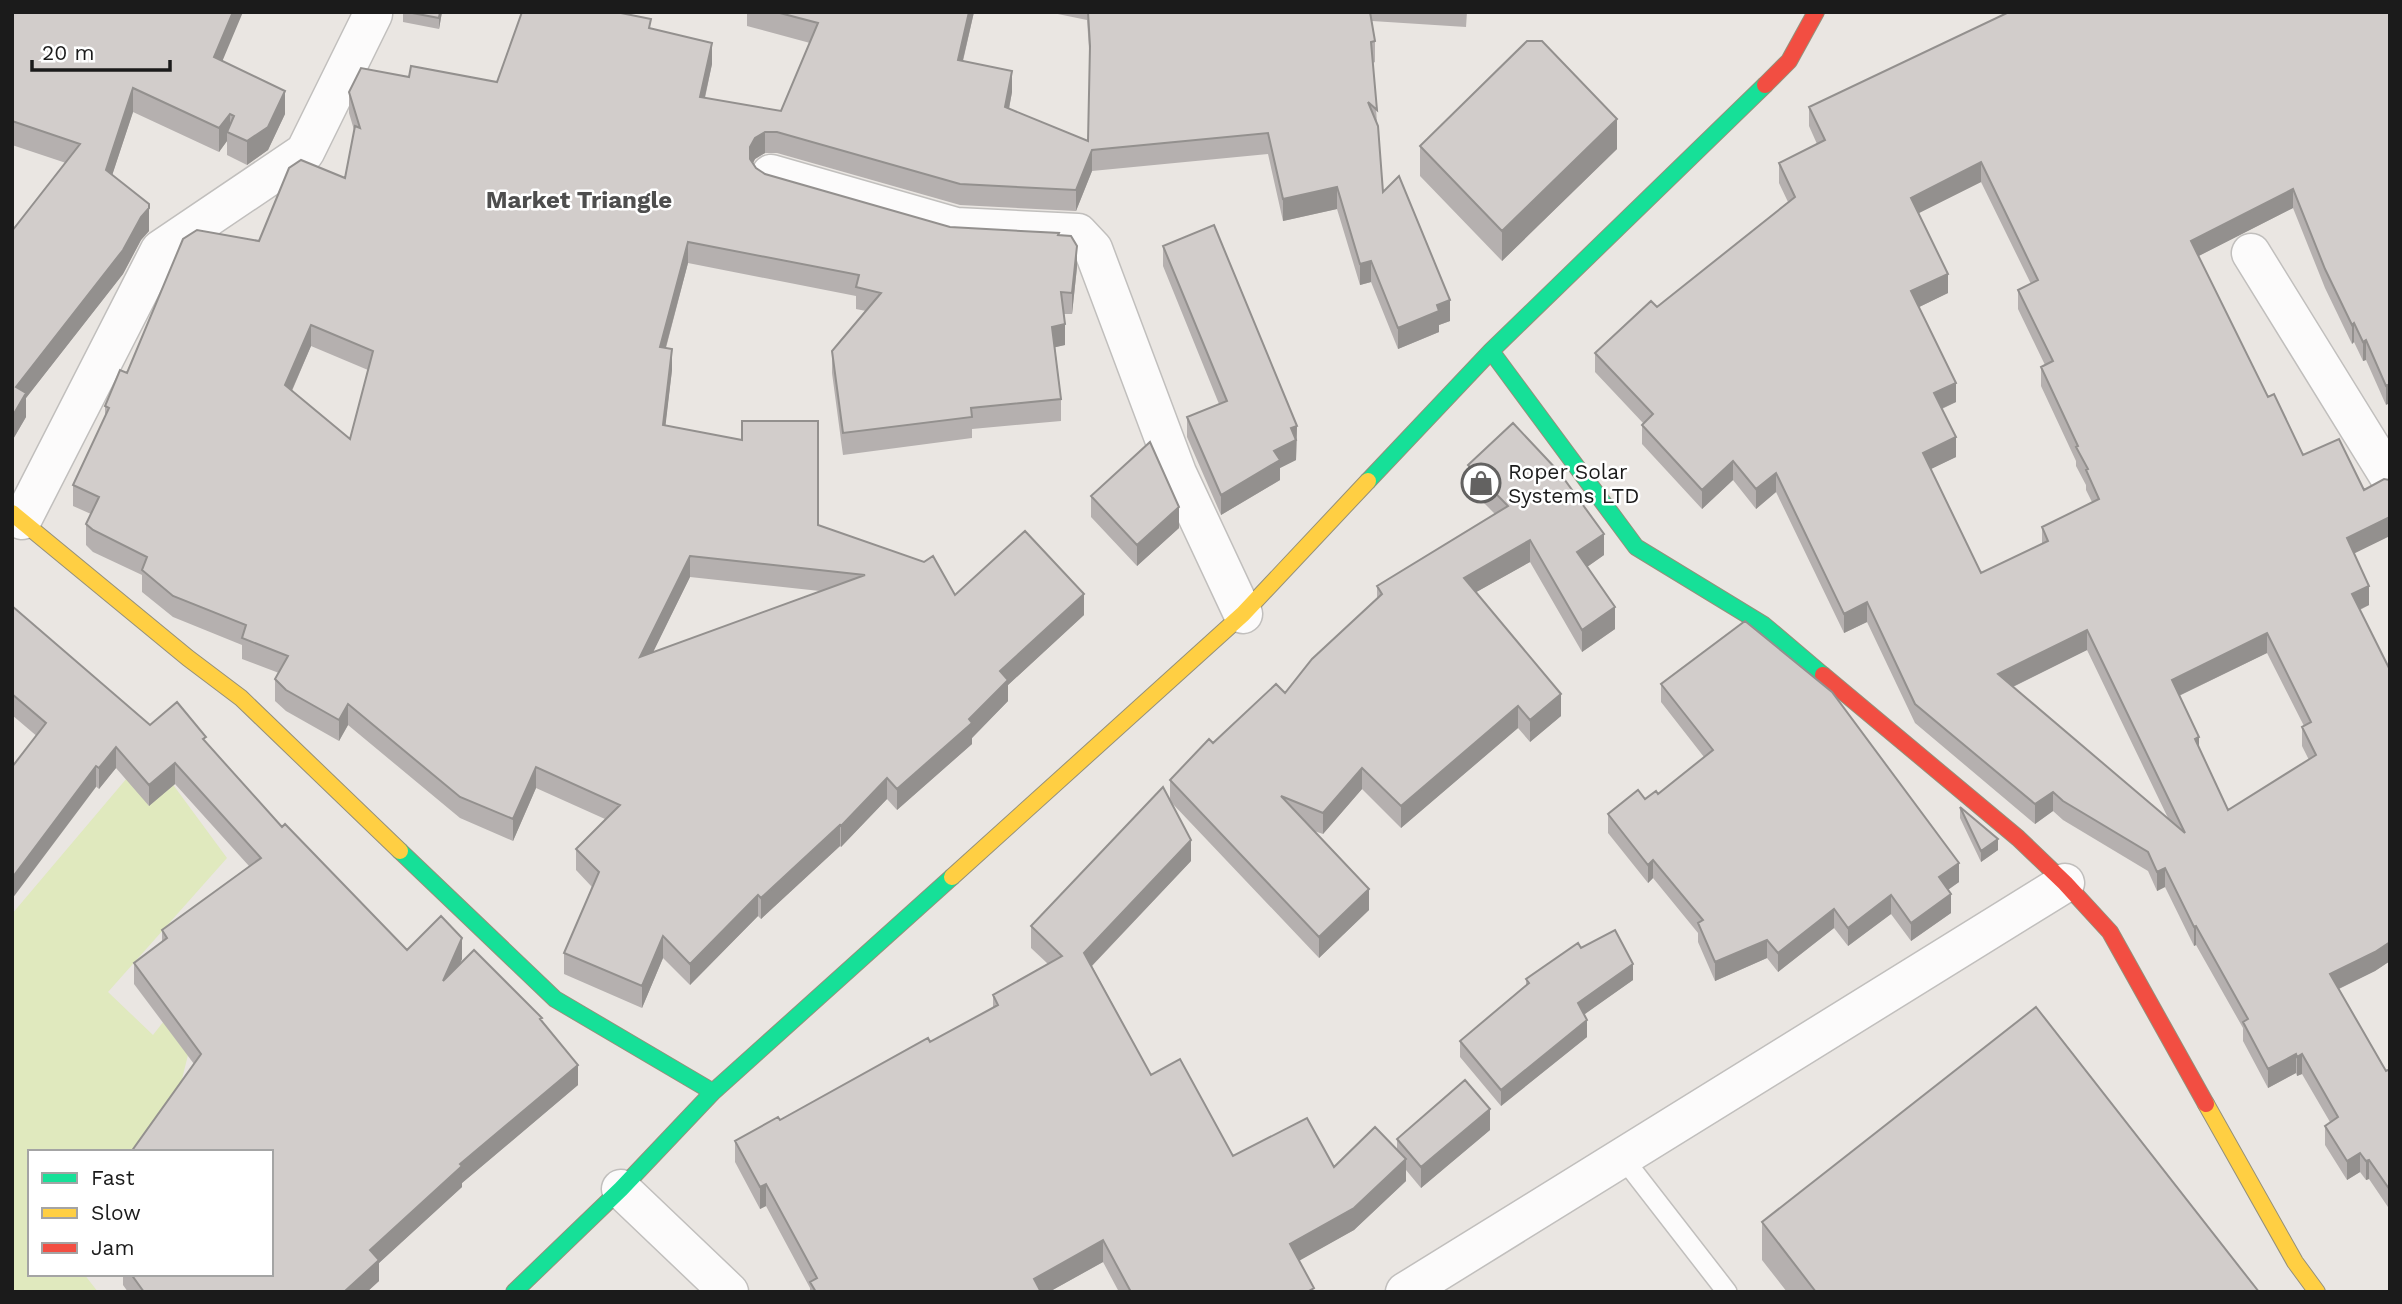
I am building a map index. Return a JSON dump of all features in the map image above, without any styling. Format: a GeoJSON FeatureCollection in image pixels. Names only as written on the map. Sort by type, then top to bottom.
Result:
{"type":"FeatureCollection","features":[{"type":"Feature","properties":{"kind":"street"},"geometry":{"type":"LineString","coordinates":[[514,1292],[621,1189],[713,1092],[1243,614],[1491,351],[1789,61],[1816,12]]}},
{"type":"Feature","properties":{"kind":"street"},"geometry":{"type":"LineString","coordinates":[[373,14],[305,152],[160,250],[17,517],[188,658],[241,698],[555,999],[713,1092]]}},
{"type":"Feature","properties":{"kind":"street"},"geometry":{"type":"LineString","coordinates":[[771,174],[956,227],[1078,233],[1093,249],[1177,473],[1243,614]]}},
{"type":"Feature","properties":{"kind":"street"},"geometry":{"type":"LineString","coordinates":[[2251,253],[2390,478]]}},
{"type":"Feature","properties":{"kind":"street"},"geometry":{"type":"LineString","coordinates":[[1491,351],[1636,547],[1764,625],[2018,838],[2066,883],[2110,932],[2295,1262],[2317,1292]]}},
{"type":"Feature","properties":{"kind":"street"},"geometry":{"type":"LineString","coordinates":[[1405,1292],[2066,883]]}},
{"type":"Feature","properties":{"kind":"street"},"geometry":{"type":"LineString","coordinates":[[621,1189],[729,1292]]}},
{"type":"Feature","properties":{"kind":"lane"},"geometry":{"type":"LineString","coordinates":[[1623,1158],[1727,1292]]}},
{"type":"Feature","properties":{"kind":"green space"},"geometry":{"type":"Polygon","coordinates":[[[149,752],[227,858],[108,992],[153,1035],[171,1012],[191,1043],[179,1091],[135,1150],[28,1150],[28,1276],[86,1276],[98,1292],[12,1292],[12,914],[149,752]]]}},
{"type":"Feature","properties":{"kind":"building"},"geometry":{"type":"Polygon","coordinates":[[[12,12],[233,12],[214,57],[285,91],[268,127],[247,141],[227,132],[234,116],[230,114],[219,128],[133,88],[106,170],[149,204],[149,208],[123,250],[16,387],[26,393],[12,417],[12,231],[80,144],[12,121],[12,12]]]}},
{"type":"Feature","properties":{"kind":"building"},"geometry":{"type":"Polygon","coordinates":[[[407,12],[440,12],[439,18],[407,12]]]}},
{"type":"Feature","properties":{"kind":"building"},"geometry":{"type":"Polygon","coordinates":[[[522,12],[616,12],[651,19],[649,28],[712,43],[700,97],[781,111],[818,23],[776,12],[969,12],[958,60],[1012,71],[1005,107],[1088,141],[1088,12],[1370,12],[1375,41],[1371,42],[1377,110],[1368,102],[1378,126],[1383,192],[1399,176],[1450,300],[1437,305],[1439,311],[1398,328],[1371,261],[1360,264],[1337,187],[1283,199],[1268,133],[1092,150],[1076,190],[960,184],[777,132],[765,132],[755,138],[750,147],[750,159],[756,168],[765,174],[950,227],[1059,233],[1058,235],[1071,236],[1077,246],[1072,293],[1061,292],[1065,324],[1052,327],[1061,399],[971,408],[972,417],[843,433],[832,351],[881,293],[856,287],[859,275],[688,242],[660,347],[672,349],[663,425],[742,440],[742,421],[818,421],[818,525],[924,562],[933,556],[955,595],[1025,531],[1084,594],[1000,671],[1008,680],[969,719],[972,723],[897,789],[887,778],[841,826],[761,898],[758,895],[690,964],[663,936],[642,986],[564,953],[599,872],[576,849],[620,805],[536,767],[513,819],[460,797],[348,704],[339,720],[286,690],[275,679],[288,656],[242,638],[246,625],[173,596],[142,570],[147,557],[86,524],[99,497],[73,485],[109,408],[105,406],[120,370],[127,373],[183,239],[197,230],[259,241],[289,168],[301,160],[345,178],[355,126],[360,128],[349,92],[361,68],[409,77],[411,66],[497,82],[522,12]],[[311,325],[285,385],[350,439],[373,351],[311,325]],[[690,556],[640,657],[865,575],[690,556]]]}},
{"type":"Feature","properties":{"kind":"building"},"geometry":{"type":"Polygon","coordinates":[[[2009,12],[2390,12],[2390,384],[2386,386],[2366,340],[2363,342],[2354,323],[2352,325],[2325,269],[2293,189],[2191,241],[2268,397],[2274,394],[2303,455],[2339,439],[2364,490],[2384,479],[2390,480],[2390,517],[2347,538],[2369,586],[2352,594],[2390,670],[2390,942],[2330,974],[2386,1071],[2390,1069],[2390,1190],[2369,1160],[2366,1161],[2360,1153],[2347,1161],[2325,1126],[2338,1117],[2302,1054],[2297,1057],[2296,1054],[2268,1069],[2243,1022],[2248,1019],[2196,926],[2194,927],[2165,868],[2157,872],[2148,852],[2063,801],[2053,792],[2035,804],[1915,704],[1867,602],[1844,614],[1776,473],[1756,489],[1733,461],[1702,490],[1642,425],[1653,414],[1595,353],[1651,301],[1657,307],[1795,197],[1779,163],[1825,140],[1809,107],[2009,12]],[[1981,162],[1911,198],[1948,274],[1911,291],[1956,383],[1934,393],[1956,437],[1923,453],[1981,573],[2048,541],[2042,527],[2099,499],[2041,367],[2053,361],[2018,290],[2038,280],[1981,162]],[[2087,630],[1998,674],[2185,833],[2087,630]],[[2267,633],[2172,680],[2199,737],[2195,739],[2228,810],[2316,755],[2302,727],[2311,722],[2267,633]]]}},
{"type":"Feature","properties":{"kind":"building"},"geometry":{"type":"Polygon","coordinates":[[[1527,41],[1542,41],[1617,119],[1502,231],[1420,146],[1527,41]]]}},
{"type":"Feature","properties":{"kind":"building"},"geometry":{"type":"Polygon","coordinates":[[[1214,225],[1297,426],[1291,428],[1296,440],[1274,451],[1280,460],[1221,495],[1187,417],[1227,401],[1163,246],[1214,225]]]}},
{"type":"Feature","properties":{"kind":"building"},"geometry":{"type":"Polygon","coordinates":[[[1513,423],[1559,472],[1604,534],[1577,552],[1615,607],[1582,630],[1530,540],[1464,578],[1561,694],[1530,720],[1518,706],[1401,806],[1362,768],[1323,813],[1281,796],[1369,889],[1319,937],[1170,780],[1209,739],[1213,743],[1276,684],[1285,693],[1312,659],[1382,594],[1377,586],[1508,506],[1468,465],[1513,423]]]}},
{"type":"Feature","properties":{"kind":"building"},"geometry":{"type":"Polygon","coordinates":[[[1150,442],[1179,507],[1137,545],[1091,496],[1150,442]]]}},
{"type":"Feature","properties":{"kind":"building"},"geometry":{"type":"Polygon","coordinates":[[[12,606],[150,725],[177,702],[206,737],[203,739],[282,827],[285,824],[407,950],[441,916],[462,938],[443,981],[474,950],[542,1018],[540,1019],[578,1065],[460,1164],[462,1166],[370,1250],[379,1260],[344,1292],[144,1292],[132,1276],[273,1276],[273,1150],[132,1150],[201,1054],[134,963],[167,938],[162,930],[261,858],[175,763],[149,785],[116,747],[99,768],[96,766],[12,878],[12,767],[46,723],[12,694],[12,606]]]}},
{"type":"Feature","properties":{"kind":"building"},"geometry":{"type":"Polygon","coordinates":[[[1745,621],[1832,692],[1959,863],[1939,877],[1951,894],[1911,923],[1891,895],[1848,928],[1834,909],[1778,953],[1767,940],[1715,962],[1698,923],[1703,920],[1653,860],[1648,865],[1608,814],[1638,790],[1645,799],[1656,791],[1658,794],[1713,750],[1661,684],[1745,621]]]}},
{"type":"Feature","properties":{"kind":"building"},"geometry":{"type":"Polygon","coordinates":[[[1163,787],[1191,840],[1084,953],[1151,1075],[1180,1059],[1233,1156],[1307,1118],[1334,1167],[1375,1127],[1406,1159],[1354,1208],[1290,1244],[1314,1288],[1307,1292],[1131,1292],[1103,1240],[1034,1279],[1041,1292],[816,1292],[810,1282],[817,1278],[766,1184],[760,1187],[735,1141],[778,1117],[780,1120],[928,1038],[930,1042],[998,1005],[993,995],[1062,956],[1031,926],[1163,787]]]}},
{"type":"Feature","properties":{"kind":"building"},"geometry":{"type":"Polygon","coordinates":[[[1960,807],[1998,839],[1981,851],[1960,807]]]}},
{"type":"Feature","properties":{"kind":"building"},"geometry":{"type":"Polygon","coordinates":[[[1615,930],[1633,964],[1578,1003],[1587,1020],[1501,1090],[1460,1041],[1529,983],[1526,979],[1578,943],[1581,948],[1615,930]]]}},
{"type":"Feature","properties":{"kind":"building"},"geometry":{"type":"Polygon","coordinates":[[[2036,1007],[2259,1292],[1816,1292],[1762,1222],[2036,1007]]]}},
{"type":"Feature","properties":{"kind":"building"},"geometry":{"type":"Polygon","coordinates":[[[1465,1080],[1490,1109],[1421,1167],[1397,1139],[1465,1080]]]}},
{"type":"Feature","properties":{"kind":"traffic: fast"},"geometry":{"type":"LineString","coordinates":[[1368,481],[1491,351],[1765,85]]}},
{"type":"Feature","properties":{"kind":"traffic: fast"},"geometry":{"type":"LineString","coordinates":[[1491,351],[1636,547],[1764,625],[1823,675]]}},
{"type":"Feature","properties":{"kind":"traffic: fast"},"geometry":{"type":"LineString","coordinates":[[400,851],[555,999],[713,1092]]}},
{"type":"Feature","properties":{"kind":"traffic: fast"},"geometry":{"type":"LineString","coordinates":[[514,1292],[621,1189],[713,1092],[952,877]]}},
{"type":"Feature","properties":{"kind":"traffic: slow"},"geometry":{"type":"LineString","coordinates":[[952,877],[1243,614],[1368,481]]}},
{"type":"Feature","properties":{"kind":"traffic: slow"},"geometry":{"type":"LineString","coordinates":[[12,513],[188,658],[241,698],[400,851]]}},
{"type":"Feature","properties":{"kind":"traffic: slow"},"geometry":{"type":"LineString","coordinates":[[2206,1104],[2295,1262],[2317,1292]]}},
{"type":"Feature","properties":{"kind":"traffic: jam"},"geometry":{"type":"LineString","coordinates":[[1765,85],[1789,61],[1816,12]]}},
{"type":"Feature","properties":{"kind":"traffic: jam"},"geometry":{"type":"LineString","coordinates":[[1823,675],[2018,838],[2065,883],[2110,932],[2206,1104]]}},
{"type":"Feature","properties":{"kind":"place","name":"Roper Solar Systems LTD"},"geometry":{"type":"Point","coordinates":[1481,483]}},
{"type":"Feature","properties":{"kind":"district","name":"Market Triangle"},"geometry":{"type":"Point","coordinates":[579,200]}}]}
